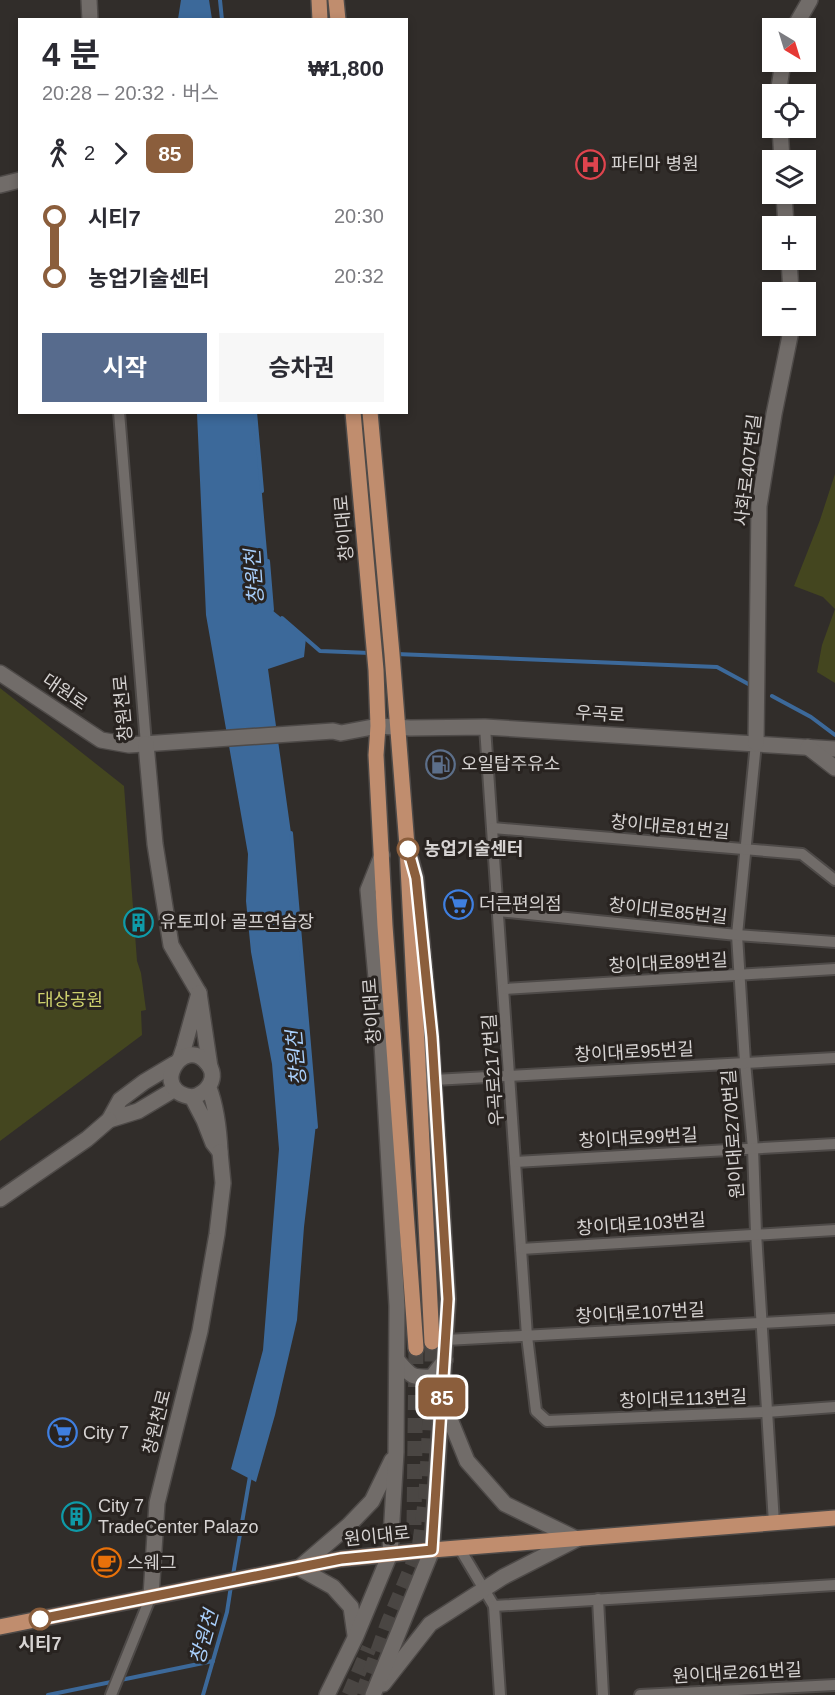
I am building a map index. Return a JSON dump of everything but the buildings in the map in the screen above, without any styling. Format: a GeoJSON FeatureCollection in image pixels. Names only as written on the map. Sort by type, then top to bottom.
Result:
{"type":"FeatureCollection","features":[{"type":"Feature","properties":{"kind":"main road"},"geometry":{"type":"LineString","coordinates":[[318,0],[320,18]]}},
{"type":"Feature","properties":{"kind":"main road"},"geometry":{"type":"LineString","coordinates":[[336,0],[338,18]]}},
{"type":"Feature","properties":{"kind":"main road","name":"창이대로"},"geometry":{"type":"LineString","coordinates":[[353,414],[376,670],[378,726],[376,755],[385,926],[416,1348]]}},
{"type":"Feature","properties":{"kind":"main road","name":"창이대로"},"geometry":{"type":"LineString","coordinates":[[370,414],[397,727]]}},
{"type":"Feature","properties":{"kind":"main road"},"geometry":{"type":"LineString","coordinates":[[397,727],[407,846],[439,1341]]}},
{"type":"Feature","properties":{"kind":"main road","name":"원이대로"},"geometry":{"type":"LineString","coordinates":[[0,1627],[341,1559],[835,1518]]}},
{"type":"Feature","properties":{"kind":"street"},"geometry":{"type":"LineString","coordinates":[[89,0],[90,18]]}},
{"type":"Feature","properties":{"kind":"street"},"geometry":{"type":"LineString","coordinates":[[800,18],[810,0]]}},
{"type":"Feature","properties":{"kind":"street"},"geometry":{"type":"LineString","coordinates":[[0,185],[18,180]]}},
{"type":"Feature","properties":{"kind":"street","name":"사화로407번길"},"geometry":{"type":"LineString","coordinates":[[756,743],[759,506],[790,336]]}},
{"type":"Feature","properties":{"kind":"street","name":"창원천로"},"geometry":{"type":"LineString","coordinates":[[119,414],[155,844],[171,945],[199,993]]}},
{"type":"Feature","properties":{"kind":"street","name":"대원로"},"geometry":{"type":"LineString","coordinates":[[0,673],[101,740],[129,745],[333,731],[341,733],[378,726]]}},
{"type":"Feature","properties":{"kind":"street","name":"우곡로"},"geometry":{"type":"LineString","coordinates":[[378,726],[485,727],[821,748]]}},
{"type":"Feature","properties":{"kind":"street","name":"우곡로217번길"},"geometry":{"type":"LineString","coordinates":[[485,727],[527,1336],[536,1411]]}},
{"type":"Feature","properties":{"kind":"street","name":"원이대로270번길"},"geometry":{"type":"LineString","coordinates":[[756,743],[737,935],[753,1148],[774,1523]]}},
{"type":"Feature","properties":{"kind":"street"},"geometry":{"type":"LineString","coordinates":[[821,748],[835,768]]}},
{"type":"Feature","properties":{"kind":"street","name":"창이대로81번길"},"geometry":{"type":"LineString","coordinates":[[493,828],[802,854],[835,880]]}},
{"type":"Feature","properties":{"kind":"street"},"geometry":{"type":"LineString","coordinates":[[374,1695],[432,1550],[444,1360],[439,1341],[448,1299],[434,1080],[416,878],[407,846]]}},
{"type":"Feature","properties":{"kind":"street"},"geometry":{"type":"LineString","coordinates":[[327,1695],[356,1636],[390,1554],[396,1452],[397,1306],[382,1043],[368,890],[382,855]]}},
{"type":"Feature","properties":{"kind":"street","name":"창이대로85번길"},"geometry":{"type":"LineString","coordinates":[[498,911],[737,935],[835,942]]}},
{"type":"Feature","properties":{"kind":"street","name":"창이대로89번길"},"geometry":{"type":"LineString","coordinates":[[504,989],[835,969]]}},
{"type":"Feature","properties":{"kind":"street"},"geometry":{"type":"LineString","coordinates":[[199,993],[212,1082],[204,1093],[192,1097],[179,1093],[170,1076],[184,1047],[199,993]]}},
{"type":"Feature","properties":{"kind":"street"},"geometry":{"type":"LineString","coordinates":[[0,1199],[87,1139],[109,1120],[120,1100],[177,1061],[193,1055],[206,1061],[210,1067]]}},
{"type":"Feature","properties":{"kind":"street","name":"창이대로95번길"},"geometry":{"type":"LineString","coordinates":[[434,1080],[835,1058]]}},
{"type":"Feature","properties":{"kind":"street","name":"창원천로"},"geometry":{"type":"LineString","coordinates":[[111,1695],[151,1596],[157,1503],[200,1331],[217,1234],[223,1183],[218,1120],[209,1088]]}},
{"type":"Feature","properties":{"kind":"street"},"geometry":{"type":"LineString","coordinates":[[109,1120],[138,1111],[175,1089]]}},
{"type":"Feature","properties":{"kind":"street"},"geometry":{"type":"LineString","coordinates":[[192,1097],[213,1143],[220,1152]]}},
{"type":"Feature","properties":{"kind":"street","name":"창이대로99번길"},"geometry":{"type":"LineString","coordinates":[[515,1162],[835,1144]]}},
{"type":"Feature","properties":{"kind":"street","name":"창이대로103번길"},"geometry":{"type":"LineString","coordinates":[[521,1249],[835,1230]]}},
{"type":"Feature","properties":{"kind":"street","name":"창이대로107번길"},"geometry":{"type":"LineString","coordinates":[[439,1341],[835,1319]]}},
{"type":"Feature","properties":{"kind":"street"},"geometry":{"type":"LineString","coordinates":[[397,1360],[408,1373],[416,1377],[432,1377],[444,1360]]}},
{"type":"Feature","properties":{"kind":"street"},"geometry":{"type":"LineString","coordinates":[[442,1399],[467,1461],[505,1503],[577,1539]]}},
{"type":"Feature","properties":{"kind":"street","name":"창이대로113번길"},"geometry":{"type":"LineString","coordinates":[[536,1411],[547,1421],[835,1407]]}},
{"type":"Feature","properties":{"kind":"street"},"geometry":{"type":"LineString","coordinates":[[356,1636],[351,1607],[333,1587],[294,1568],[349,1525],[372,1501],[396,1452]]}},
{"type":"Feature","properties":{"kind":"street"},"geometry":{"type":"LineString","coordinates":[[374,1695],[430,1624],[503,1577],[577,1539]]}},
{"type":"Feature","properties":{"kind":"street"},"geometry":{"type":"LineString","coordinates":[[460,1549],[494,1605],[500,1695]]}},
{"type":"Feature","properties":{"kind":"street"},"geometry":{"type":"LineString","coordinates":[[494,1605],[835,1585]]}},
{"type":"Feature","properties":{"kind":"street"},"geometry":{"type":"LineString","coordinates":[[598,1599],[603,1695]]}},
{"type":"Feature","properties":{"kind":"street","name":"원이대로261번길"},"geometry":{"type":"LineString","coordinates":[[640,1695],[835,1685]]}},
{"type":"Feature","properties":{"kind":"green space"},"geometry":{"type":"Polygon","coordinates":[[[835,474],[835,609],[823,597],[794,586],[835,474]]]}},
{"type":"Feature","properties":{"kind":"green space"},"geometry":{"type":"Polygon","coordinates":[[[835,609],[835,683],[817,672],[822,645],[835,609]]]}},
{"type":"Feature","properties":{"kind":"green space","name":"대상공원"},"geometry":{"type":"Polygon","coordinates":[[[0,688],[124,786],[137,961],[146,1010],[141,1011],[142,1035],[0,1141],[0,688]]]}},
{"type":"Feature","properties":{"kind":"water"},"geometry":{"type":"Polygon","coordinates":[[[181,0],[209,0],[212,18],[178,18],[181,0]]]}},
{"type":"Feature","properties":{"kind":"water"},"geometry":{"type":"Polygon","coordinates":[[[197,414],[255,414],[272,610],[306,638],[304,657],[268,669],[291,833],[316,1124],[304,1227],[297,1320],[275,1415],[256,1482],[231,1469],[263,1350],[279,1149],[272,1064],[251,952],[246,901],[248,854],[206,615],[197,414]]]}},
{"type":"Feature","properties":{"kind":"waterway","name":"창원천"},"geometry":{"type":"LineString","coordinates":[[220,0],[222,18]]}},
{"type":"Feature","properties":{"kind":"waterway","name":"창원천"},"geometry":{"type":"LineString","coordinates":[[255,414],[262,491]]}},
{"type":"Feature","properties":{"kind":"waterway","name":"창원천"},"geometry":{"type":"LineString","coordinates":[[268,561],[272,610]]}},
{"type":"Feature","properties":{"kind":"waterway"},"geometry":{"type":"LineString","coordinates":[[282,618],[320,651],[370,653]]}},
{"type":"Feature","properties":{"kind":"waterway"},"geometry":{"type":"LineString","coordinates":[[396,654],[717,667],[752,686]]}},
{"type":"Feature","properties":{"kind":"waterway"},"geometry":{"type":"LineString","coordinates":[[772,696],[811,717],[835,735]]}},
{"type":"Feature","properties":{"kind":"waterway","name":"창원천"},"geometry":{"type":"LineString","coordinates":[[291,833],[316,1127]]}},
{"type":"Feature","properties":{"kind":"waterway","name":"창원천"},"geometry":{"type":"LineString","coordinates":[[233,1575],[250,1476]]}},
{"type":"Feature","properties":{"kind":"waterway","name":"창원천"},"geometry":{"type":"LineString","coordinates":[[203,1695],[227,1612],[231,1586]]}},
{"type":"Feature","properties":{"kind":"waterway"},"geometry":{"type":"LineString","coordinates":[[48,1695],[213,1661]]}},
{"type":"Feature","properties":{"kind":"tunnel"},"geometry":{"type":"LineString","coordinates":[[362,1695],[388,1623],[419,1549],[426,1495],[432,1342]]}},
{"type":"Feature","properties":{"kind":"tunnel"},"geometry":{"type":"LineString","coordinates":[[414,1525],[416,1348]]}},
{"type":"Feature","properties":{"kind":"tunnel"},"geometry":{"type":"LineString","coordinates":[[349,1695],[369,1648]]}},
{"type":"Feature","properties":{"kind":"bus line","name":"85"},"geometry":{"type":"LineString","coordinates":[[40,1619],[341,1559],[432,1550],[448,1299],[432,1037],[416,878],[408,849]]}},
{"type":"Feature","properties":{"kind":"place","name":"파티마 병원"},"geometry":{"type":"Point","coordinates":[590,164]}},
{"type":"Feature","properties":{"kind":"place","name":"오일탑주유소"},"geometry":{"type":"Point","coordinates":[440,764]}},
{"type":"Feature","properties":{"kind":"place","name":"농업기술센터"},"geometry":{"type":"Point","coordinates":[408,849]}},
{"type":"Feature","properties":{"kind":"place","name":"더큰편의점"},"geometry":{"type":"Point","coordinates":[458,904]}},
{"type":"Feature","properties":{"kind":"place","name":"유토피아 골프연습장"},"geometry":{"type":"Point","coordinates":[139,922]}},
{"type":"Feature","properties":{"kind":"place","name":"City 7"},"geometry":{"type":"Point","coordinates":[62,1433]}},
{"type":"Feature","properties":{"kind":"place","name":"City 7 TradeCenter Palazo"},"geometry":{"type":"Point","coordinates":[77,1516]}},
{"type":"Feature","properties":{"kind":"place","name":"스웨그"},"geometry":{"type":"Point","coordinates":[106,1563]}},
{"type":"Feature","properties":{"kind":"place","name":"시티7"},"geometry":{"type":"Point","coordinates":[40,1619]}}]}
